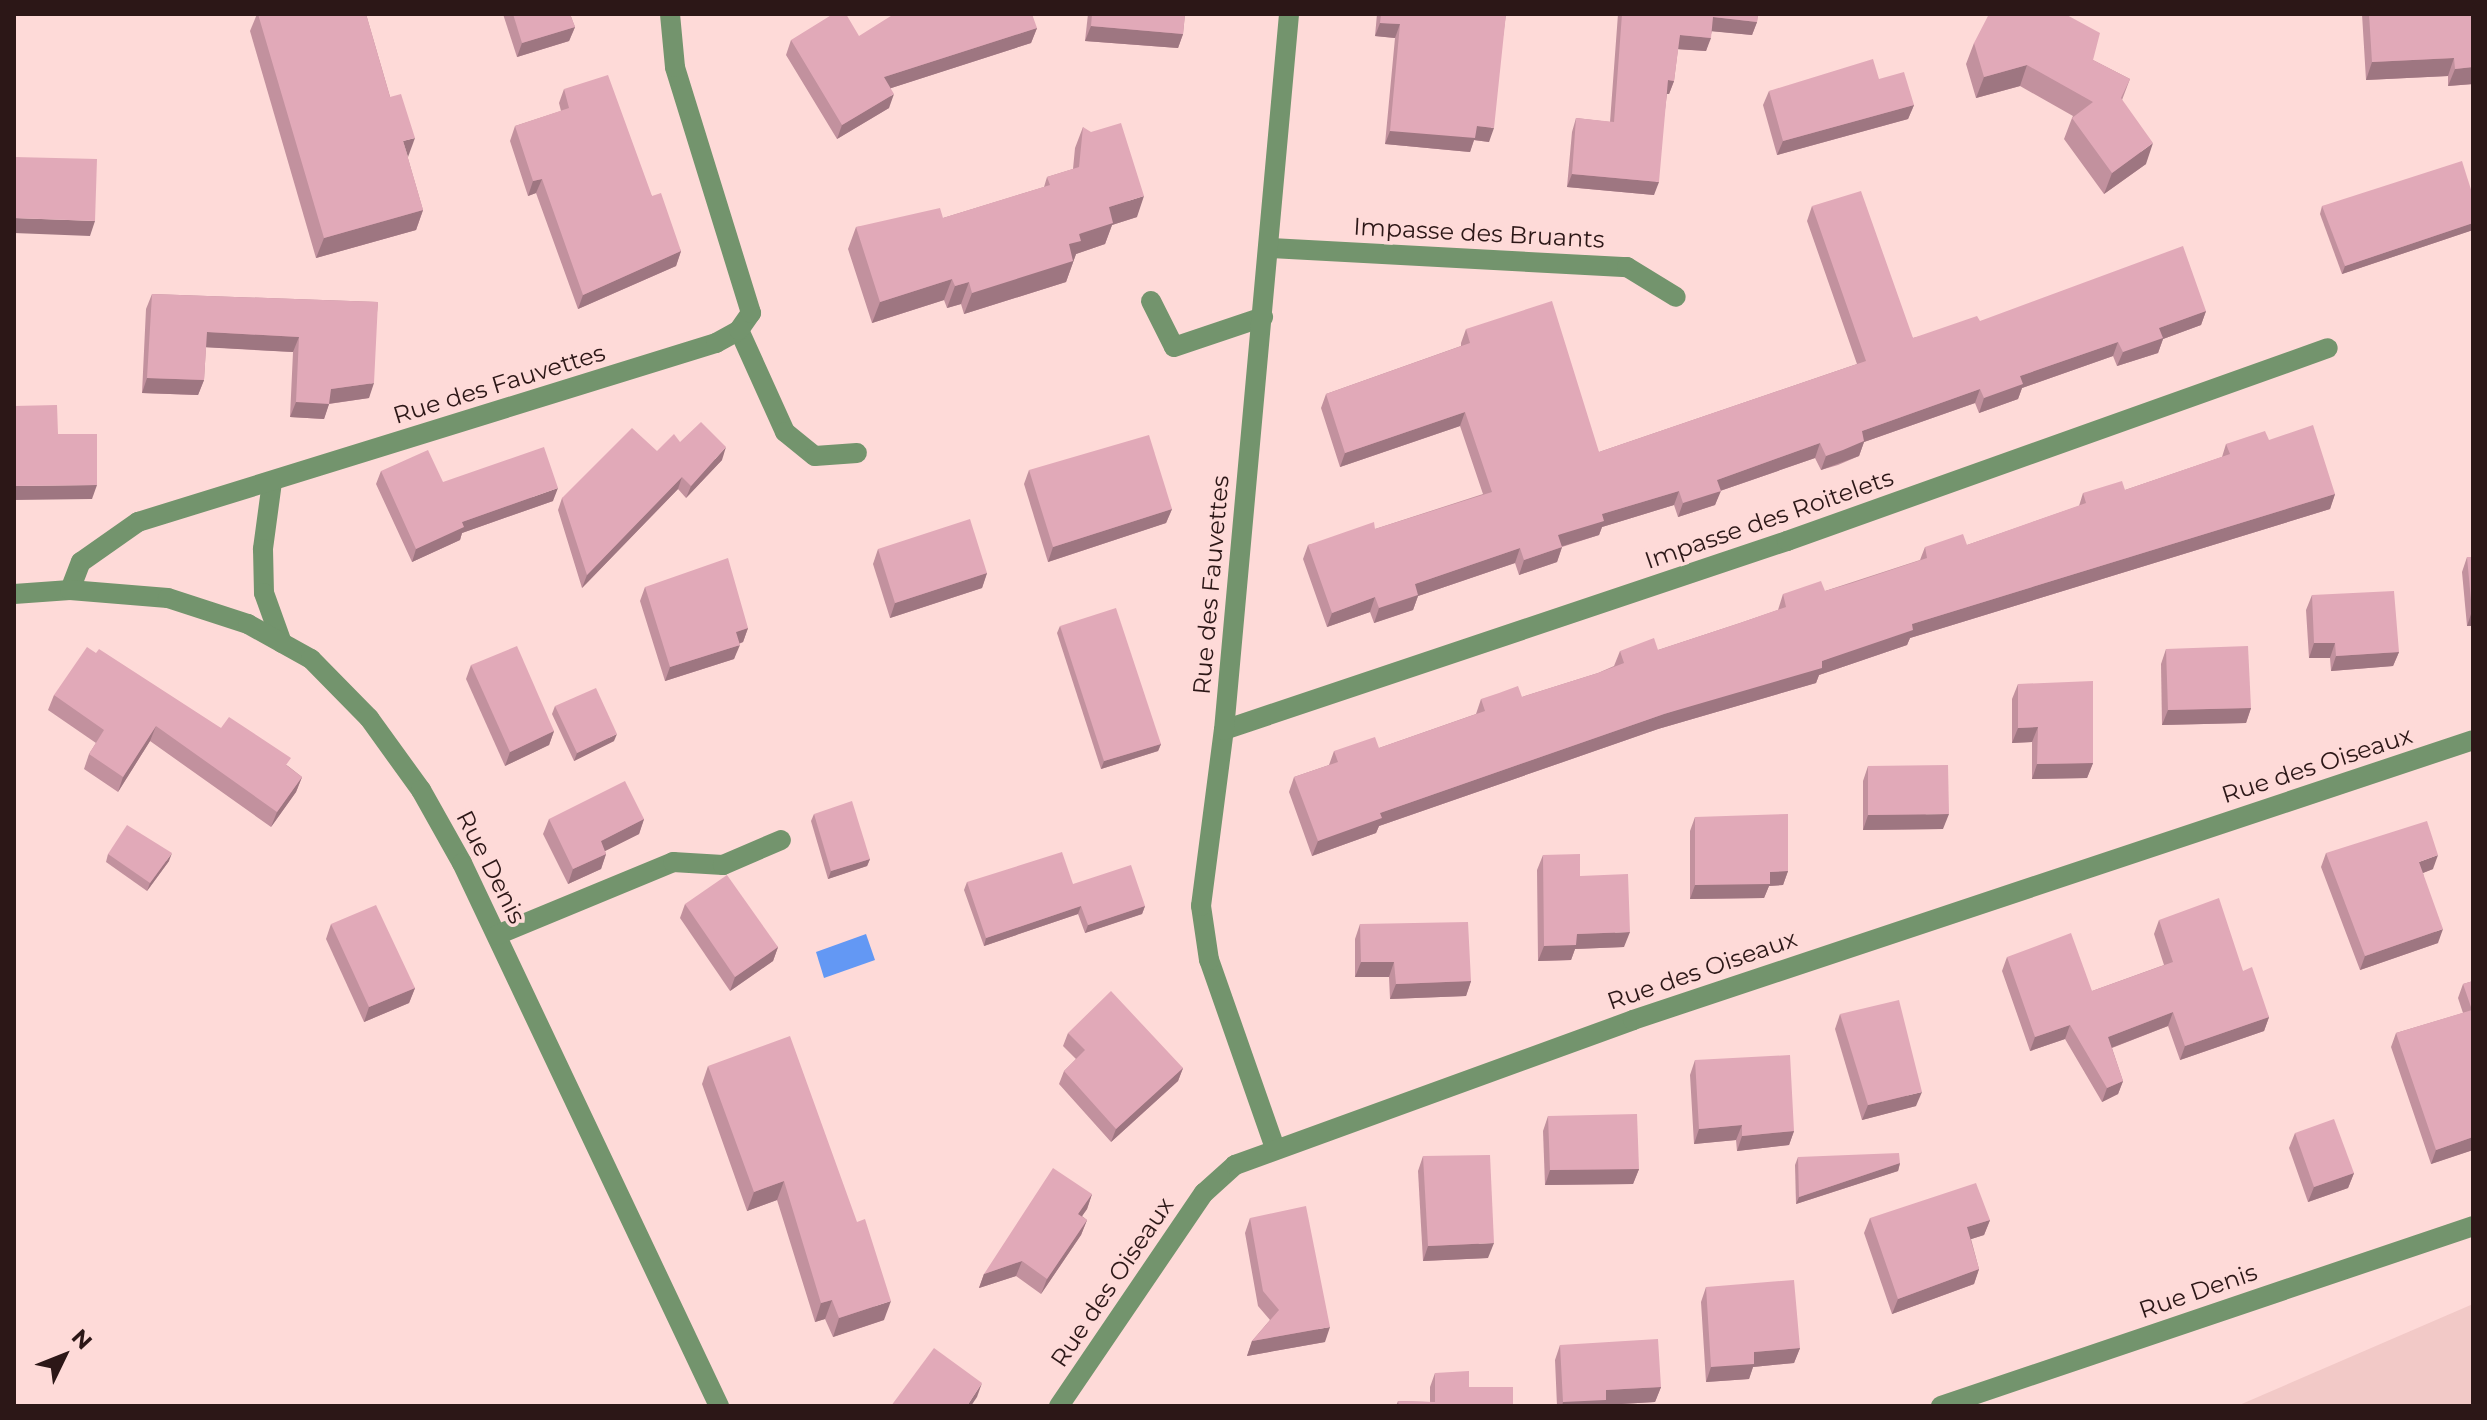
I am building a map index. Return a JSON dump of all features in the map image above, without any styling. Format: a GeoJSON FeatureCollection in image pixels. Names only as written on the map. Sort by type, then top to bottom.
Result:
{"type":"FeatureCollection","features":[{"type":"Feature","properties":{"kind":"street"},"geometry":{"type":"LineString","coordinates":[[670,14],[675,67],[751,313],[739,330],[785,432],[815,456],[857,453]]}},
{"type":"Feature","properties":{"kind":"street","name":"Rue des Fauvettes"},"geometry":{"type":"LineString","coordinates":[[1275,1148],[1209,960],[1201,906],[1224,730],[1271,248],[1289,14]]}},
{"type":"Feature","properties":{"kind":"street","name":"Impasse des Bruants"},"geometry":{"type":"LineString","coordinates":[[1271,248],[1627,267],[1676,297]]}},
{"type":"Feature","properties":{"kind":"street"},"geometry":{"type":"LineString","coordinates":[[1151,301],[1174,347],[1263,317]]}},
{"type":"Feature","properties":{"kind":"street","name":"Rue des Fauvettes"},"geometry":{"type":"LineString","coordinates":[[70,590],[81,562],[138,522],[716,343],[739,330]]}},
{"type":"Feature","properties":{"kind":"street","name":"Impasse des Roitelets"},"geometry":{"type":"LineString","coordinates":[[1224,730],[1787,541],[2328,348]]}},
{"type":"Feature","properties":{"kind":"street"},"geometry":{"type":"LineString","coordinates":[[272,482],[263,549],[264,593],[282,643]]}},
{"type":"Feature","properties":{"kind":"street","name":"Rue Denis"},"geometry":{"type":"LineString","coordinates":[[14,594],[70,590],[168,598],[248,624],[311,659],[369,718],[421,790],[497,935],[719,1406]]}},
{"type":"Feature","properties":{"kind":"street","name":"Rue des Oiseaux"},"geometry":{"type":"LineString","coordinates":[[1059,1406],[1204,1193],[1235,1165],[1633,1020],[2473,740]]}},
{"type":"Feature","properties":{"kind":"street"},"geometry":{"type":"LineString","coordinates":[[497,935],[673,862],[723,865],[781,840]]}},
{"type":"Feature","properties":{"kind":"street","name":"Rue Denis"},"geometry":{"type":"LineString","coordinates":[[1941,1406],[2473,1226]]}},
{"type":"Feature","properties":{"kind":"shaded area"},"geometry":{"type":"Polygon","coordinates":[[[2473,1304],[2473,1406],[2237,1406],[2473,1304]]]}},
{"type":"Feature","properties":{"kind":"water"},"geometry":{"type":"Polygon","coordinates":[[[866,934],[875,960],[824,978],[816,952],[866,934]]]}},
{"type":"Feature","properties":{"kind":"building"},"geometry":{"type":"Polygon","coordinates":[[[258,14],[366,14],[390,97],[401,94],[415,138],[403,141],[423,210],[324,238],[258,14]]]}},
{"type":"Feature","properties":{"kind":"building"},"geometry":{"type":"Polygon","coordinates":[[[513,14],[570,14],[575,27],[522,43],[513,14]]]}},
{"type":"Feature","properties":{"kind":"building"},"geometry":{"type":"Polygon","coordinates":[[[833,14],[846,14],[859,36],[894,14],[1032,14],[1037,28],[884,77],[894,94],[842,125],[791,40],[833,14]]]}},
{"type":"Feature","properties":{"kind":"building"},"geometry":{"type":"Polygon","coordinates":[[[1092,14],[1185,14],[1183,34],[1091,26],[1092,14]]]}},
{"type":"Feature","properties":{"kind":"building"},"geometry":{"type":"Polygon","coordinates":[[[1381,14],[1506,14],[1494,128],[1477,126],[1475,138],[1390,131],[1400,24],[1380,23],[1381,14]]]}},
{"type":"Feature","properties":{"kind":"building"},"geometry":{"type":"Polygon","coordinates":[[[1622,14],[1758,14],[1757,22],[1713,17],[1711,38],[1680,35],[1674,81],[1668,80],[1659,182],[1572,174],[1576,118],[1614,122],[1622,14]]]}},
{"type":"Feature","properties":{"kind":"building"},"geometry":{"type":"Polygon","coordinates":[[[1989,14],[2065,14],[2100,33],[2093,60],[2130,79],[2121,98],[2153,143],[2112,173],[2072,118],[2093,102],[2027,65],[1984,77],[1974,43],[1989,14]]]}},
{"type":"Feature","properties":{"kind":"building"},"geometry":{"type":"Polygon","coordinates":[[[2369,14],[2473,14],[2473,67],[2455,69],[2454,58],[2372,62],[2369,14]]]}},
{"type":"Feature","properties":{"kind":"building"},"geometry":{"type":"Polygon","coordinates":[[[1873,59],[1879,79],[1904,72],[1914,105],[1783,141],[1769,91],[1873,59]]]}},
{"type":"Feature","properties":{"kind":"building"},"geometry":{"type":"Polygon","coordinates":[[[608,75],[652,196],[661,193],[681,251],[583,295],[542,179],[533,181],[515,126],[569,108],[564,89],[608,75]]]}},
{"type":"Feature","properties":{"kind":"building"},"geometry":{"type":"Polygon","coordinates":[[[1121,123],[1144,196],[1109,207],[1113,223],[1079,234],[1081,241],[1069,244],[1073,261],[972,293],[969,282],[955,286],[952,279],[880,302],[856,227],[940,208],[943,218],[1050,185],[1047,177],[1079,167],[1083,127],[1091,132],[1121,123]]]}},
{"type":"Feature","properties":{"kind":"building"},"geometry":{"type":"Polygon","coordinates":[[[14,157],[97,159],[95,221],[14,218],[14,157]]]}},
{"type":"Feature","properties":{"kind":"building"},"geometry":{"type":"Polygon","coordinates":[[[2462,161],[2473,196],[2473,223],[2345,266],[2322,206],[2462,161]]]}},
{"type":"Feature","properties":{"kind":"building"},"geometry":{"type":"Polygon","coordinates":[[[1861,191],[1913,338],[1977,316],[1980,321],[2183,246],[2206,311],[2159,328],[2163,338],[2123,352],[2118,342],[2020,376],[2023,384],[1984,398],[1980,389],[1862,431],[1864,441],[1826,456],[1820,443],[1717,480],[1721,491],[1683,503],[1679,491],[1602,514],[1604,521],[1558,535],[1562,547],[1524,560],[1520,548],[1415,584],[1418,595],[1379,608],[1375,597],[1332,613],[1308,545],[1374,522],[1375,529],[1492,492],[1465,412],[1345,453],[1326,394],[1470,343],[1466,329],[1552,301],[1599,452],[1866,361],[1812,206],[1861,191]]]}},
{"type":"Feature","properties":{"kind":"building"},"geometry":{"type":"Polygon","coordinates":[[[152,294],[378,302],[374,383],[331,389],[329,404],[296,402],[299,337],[207,332],[204,380],[147,378],[152,294]]]}},
{"type":"Feature","properties":{"kind":"building"},"geometry":{"type":"Polygon","coordinates":[[[57,405],[58,434],[97,434],[97,485],[14,486],[14,406],[57,405]]]}},
{"type":"Feature","properties":{"kind":"building"},"geometry":{"type":"Polygon","coordinates":[[[701,422],[726,447],[691,486],[682,477],[587,575],[562,498],[632,428],[657,451],[674,434],[680,442],[701,422]]]}},
{"type":"Feature","properties":{"kind":"building"},"geometry":{"type":"Polygon","coordinates":[[[2313,425],[2335,494],[1912,624],[1913,630],[1822,661],[1822,668],[1664,714],[1380,813],[1382,818],[1318,841],[1294,777],[1338,762],[1334,751],[1375,737],[1379,748],[1485,711],[1481,699],[1518,686],[1522,697],[1624,663],[1620,651],[1654,638],[1658,650],[1786,607],[1783,594],[1821,581],[1825,591],[1852,583],[1927,558],[1925,547],[1963,534],[1967,545],[2086,503],[2083,493],[2122,481],[2125,490],[2230,454],[2226,444],[2265,431],[2269,440],[2313,425]]]}},
{"type":"Feature","properties":{"kind":"building"},"geometry":{"type":"Polygon","coordinates":[[[1149,435],[1172,509],[1053,547],[1029,470],[1149,435]]]}},
{"type":"Feature","properties":{"kind":"building"},"geometry":{"type":"Polygon","coordinates":[[[544,447],[558,488],[462,522],[464,527],[416,549],[381,471],[428,450],[443,482],[544,447]]]}},
{"type":"Feature","properties":{"kind":"building"},"geometry":{"type":"Polygon","coordinates":[[[970,519],[987,573],[895,603],[878,549],[970,519]]]}},
{"type":"Feature","properties":{"kind":"building"},"geometry":{"type":"Polygon","coordinates":[[[2467,557],[2473,557],[2473,611],[2472,611],[2467,557]]]}},
{"type":"Feature","properties":{"kind":"building"},"geometry":{"type":"Polygon","coordinates":[[[728,558],[748,628],[736,632],[740,645],[670,667],[645,587],[728,558]]]}},
{"type":"Feature","properties":{"kind":"building"},"geometry":{"type":"Polygon","coordinates":[[[2394,591],[2399,652],[2336,656],[2335,643],[2314,643],[2312,595],[2394,591]]]}},
{"type":"Feature","properties":{"kind":"building"},"geometry":{"type":"Polygon","coordinates":[[[1116,608],[1161,744],[1104,761],[1060,626],[1116,608]]]}},
{"type":"Feature","properties":{"kind":"building"},"geometry":{"type":"Polygon","coordinates":[[[517,646],[554,731],[510,752],[471,665],[517,646]]]}},
{"type":"Feature","properties":{"kind":"building"},"geometry":{"type":"Polygon","coordinates":[[[2248,646],[2251,708],[2168,710],[2166,649],[2248,646]]]}},
{"type":"Feature","properties":{"kind":"building"},"geometry":{"type":"Polygon","coordinates":[[[87,647],[96,653],[99,649],[221,728],[229,717],[291,758],[286,765],[302,777],[277,812],[156,726],[123,777],[89,754],[104,730],[54,695],[87,647]]]}},
{"type":"Feature","properties":{"kind":"building"},"geometry":{"type":"Polygon","coordinates":[[[2093,681],[2093,763],[2037,764],[2038,727],[2018,728],[2018,684],[2093,681]]]}},
{"type":"Feature","properties":{"kind":"building"},"geometry":{"type":"Polygon","coordinates":[[[596,688],[617,734],[577,753],[555,706],[596,688]]]}},
{"type":"Feature","properties":{"kind":"building"},"geometry":{"type":"Polygon","coordinates":[[[1948,765],[1949,814],[1868,815],[1868,766],[1948,765]]]}},
{"type":"Feature","properties":{"kind":"building"},"geometry":{"type":"Polygon","coordinates":[[[625,781],[644,819],[601,841],[606,854],[573,869],[549,819],[625,781]]]}},
{"type":"Feature","properties":{"kind":"building"},"geometry":{"type":"Polygon","coordinates":[[[852,801],[870,859],[831,871],[814,814],[852,801]]]}},
{"type":"Feature","properties":{"kind":"building"},"geometry":{"type":"Polygon","coordinates":[[[1788,814],[1788,871],[1770,872],[1770,884],[1695,885],[1695,817],[1788,814]]]}},
{"type":"Feature","properties":{"kind":"building"},"geometry":{"type":"Polygon","coordinates":[[[2427,821],[2438,855],[2419,862],[2443,929],[2365,956],[2326,853],[2427,821]]]}},
{"type":"Feature","properties":{"kind":"building"},"geometry":{"type":"Polygon","coordinates":[[[127,825],[172,853],[150,883],[108,854],[127,825]]]}},
{"type":"Feature","properties":{"kind":"building"},"geometry":{"type":"Polygon","coordinates":[[[1062,852],[1073,884],[1131,865],[1145,906],[1088,925],[1081,906],[986,938],[967,882],[1062,852]]]}},
{"type":"Feature","properties":{"kind":"building"},"geometry":{"type":"Polygon","coordinates":[[[1580,854],[1580,876],[1628,874],[1630,932],[1577,934],[1576,945],[1544,946],[1543,855],[1580,854]]]}},
{"type":"Feature","properties":{"kind":"building"},"geometry":{"type":"Polygon","coordinates":[[[727,875],[778,947],[735,977],[685,904],[727,875]]]}},
{"type":"Feature","properties":{"kind":"building"},"geometry":{"type":"Polygon","coordinates":[[[2219,898],[2243,971],[2252,967],[2269,1017],[2185,1046],[2173,1012],[2108,1037],[2123,1081],[2107,1088],[2070,1025],[2035,1037],[2007,957],[2071,933],[2092,991],[2173,962],[2159,920],[2219,898]]]}},
{"type":"Feature","properties":{"kind":"building"},"geometry":{"type":"Polygon","coordinates":[[[376,905],[415,988],[369,1007],[331,924],[376,905]]]}},
{"type":"Feature","properties":{"kind":"building"},"geometry":{"type":"Polygon","coordinates":[[[1468,922],[1471,981],[1396,984],[1394,962],[1361,962],[1360,924],[1468,922]]]}},
{"type":"Feature","properties":{"kind":"building"},"geometry":{"type":"Polygon","coordinates":[[[2473,981],[2473,1137],[2436,1150],[2396,1033],[2472,1010],[2463,984],[2473,981]]]}},
{"type":"Feature","properties":{"kind":"building"},"geometry":{"type":"Polygon","coordinates":[[[1111,991],[1183,1068],[1116,1129],[1064,1071],[1085,1050],[1068,1033],[1111,991]]]}},
{"type":"Feature","properties":{"kind":"building"},"geometry":{"type":"Polygon","coordinates":[[[1899,1000],[1922,1092],[1868,1105],[1840,1014],[1899,1000]]]}},
{"type":"Feature","properties":{"kind":"building"},"geometry":{"type":"Polygon","coordinates":[[[790,1036],[857,1222],[865,1219],[891,1301],[839,1318],[832,1300],[821,1303],[784,1181],[754,1192],[708,1066],[790,1036]]]}},
{"type":"Feature","properties":{"kind":"building"},"geometry":{"type":"Polygon","coordinates":[[[1790,1055],[1794,1131],[1742,1136],[1742,1125],[1699,1129],[1695,1060],[1790,1055]]]}},
{"type":"Feature","properties":{"kind":"building"},"geometry":{"type":"Polygon","coordinates":[[[1637,1114],[1639,1169],[1550,1170],[1548,1116],[1637,1114]]]}},
{"type":"Feature","properties":{"kind":"building"},"geometry":{"type":"Polygon","coordinates":[[[2334,1119],[2354,1173],[2314,1187],[2295,1133],[2334,1119]]]}},
{"type":"Feature","properties":{"kind":"building"},"geometry":{"type":"Polygon","coordinates":[[[1899,1153],[1900,1163],[1799,1197],[1798,1157],[1899,1153]]]}},
{"type":"Feature","properties":{"kind":"building"},"geometry":{"type":"Polygon","coordinates":[[[1490,1155],[1494,1243],[1428,1246],[1423,1156],[1490,1155]]]}},
{"type":"Feature","properties":{"kind":"building"},"geometry":{"type":"Polygon","coordinates":[[[1053,1168],[1092,1194],[1078,1214],[1087,1220],[1047,1279],[1022,1261],[984,1274],[1053,1168]]]}},
{"type":"Feature","properties":{"kind":"building"},"geometry":{"type":"Polygon","coordinates":[[[1976,1183],[1990,1220],[1967,1227],[1979,1269],[1898,1299],[1870,1218],[1976,1183]]]}},
{"type":"Feature","properties":{"kind":"building"},"geometry":{"type":"Polygon","coordinates":[[[1306,1206],[1330,1327],[1252,1341],[1279,1310],[1263,1291],[1250,1218],[1306,1206]]]}},
{"type":"Feature","properties":{"kind":"building"},"geometry":{"type":"Polygon","coordinates":[[[1794,1280],[1800,1348],[1754,1352],[1754,1364],[1711,1367],[1706,1287],[1794,1280]]]}},
{"type":"Feature","properties":{"kind":"building"},"geometry":{"type":"Polygon","coordinates":[[[1658,1339],[1661,1387],[1606,1390],[1606,1400],[1563,1402],[1560,1345],[1658,1339]]]}},
{"type":"Feature","properties":{"kind":"building"},"geometry":{"type":"Polygon","coordinates":[[[934,1348],[982,1383],[967,1406],[891,1406],[934,1348]]]}},
{"type":"Feature","properties":{"kind":"building"},"geometry":{"type":"Polygon","coordinates":[[[1469,1371],[1469,1387],[1513,1387],[1513,1406],[1399,1406],[1398,1401],[1435,1402],[1435,1373],[1469,1371]]]}}]}
